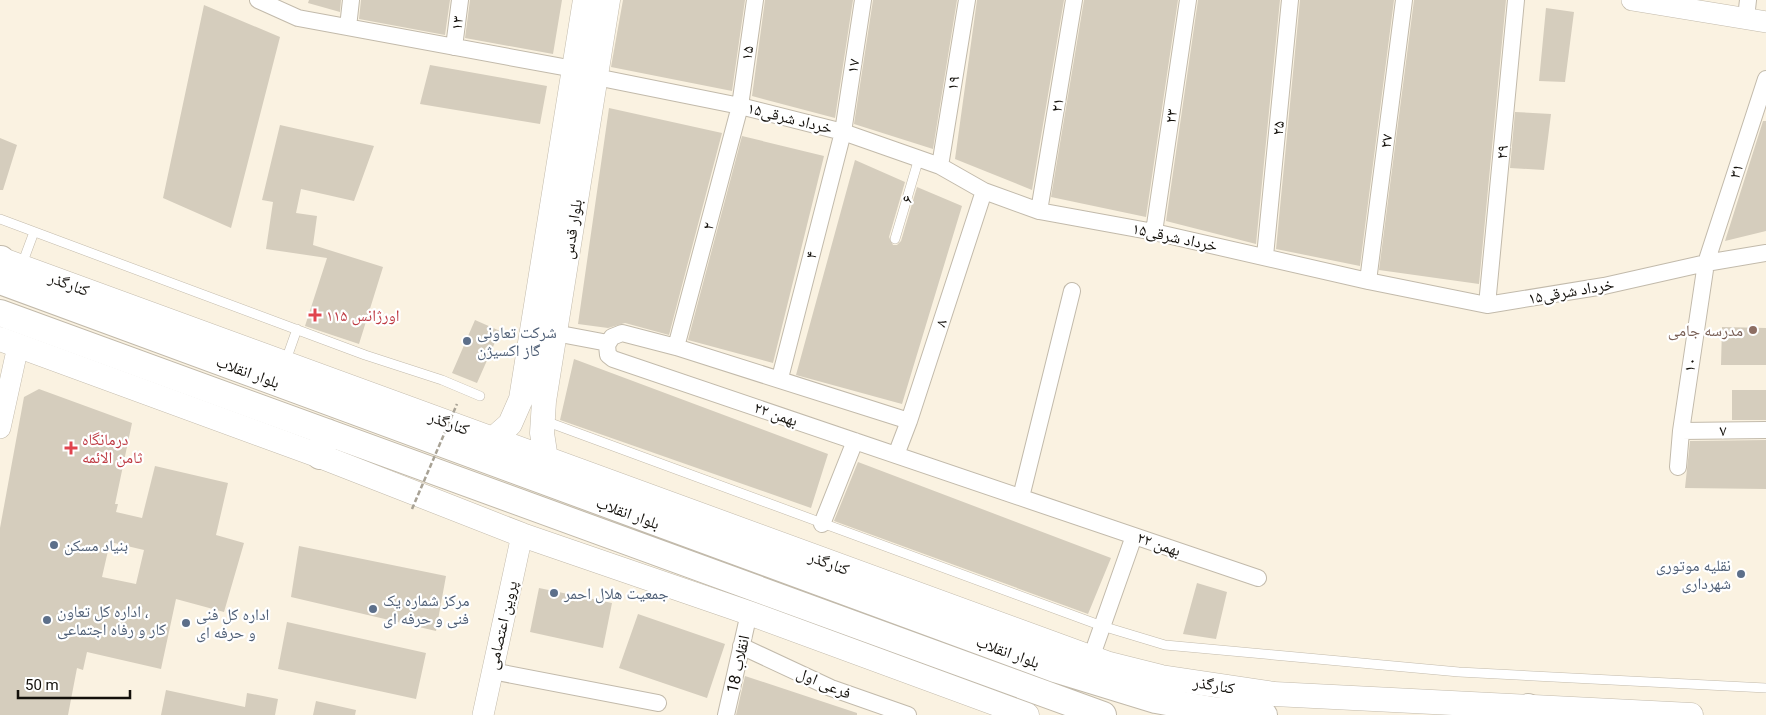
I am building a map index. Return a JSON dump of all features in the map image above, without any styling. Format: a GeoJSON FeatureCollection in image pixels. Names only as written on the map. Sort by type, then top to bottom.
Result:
{"type":"FeatureCollection","features":[{"type":"Feature","properties":{"kind":"main road","name":"بلوار قدس"},"geometry":{"type":"LineString","coordinates":[[546,458],[542,434],[544,330],[574,69],[585,0]]}},
{"type":"Feature","properties":{"kind":"main road","name":"بلوار قدس"},"geometry":{"type":"LineString","coordinates":[[492,439],[510,424],[521,399],[544,330],[596,77],[608,0]]}},
{"type":"Feature","properties":{"kind":"main road","name":"کنارگذر"},"geometry":{"type":"LineString","coordinates":[[4,266],[285,363],[341,395],[492,439],[546,458],[710,531],[1091,658],[1161,677],[1274,694],[1528,711],[1691,715]]}},
{"type":"Feature","properties":{"kind":"main road","name":"بلوار انقلاب"},"geometry":{"type":"LineString","coordinates":[[4,266],[341,395],[710,531],[923,620],[1055,669],[1130,693],[1212,710],[1264,715]]}},
{"type":"Feature","properties":{"kind":"main road","name":"بلوار انقلاب"},"geometry":{"type":"LineString","coordinates":[[0,313],[323,444],[914,647],[1103,715]]}},
{"type":"Feature","properties":{"kind":"main road"},"geometry":{"type":"LineString","coordinates":[[9,343],[323,444],[522,535],[749,613],[1027,715]]}},
{"type":"Feature","properties":{"kind":"main road"},"geometry":{"type":"LineString","coordinates":[[914,647],[923,620]]}},
{"type":"Feature","properties":{"kind":"street"},"geometry":{"type":"LineString","coordinates":[[258,0],[298,18],[574,69]]}},
{"type":"Feature","properties":{"kind":"street"},"geometry":{"type":"LineString","coordinates":[[348,27],[351,0]]}},
{"type":"Feature","properties":{"kind":"street","name":"۱۳"},"geometry":{"type":"LineString","coordinates":[[454,47],[460,0]]}},
{"type":"Feature","properties":{"kind":"street","name":"۱۵"},"geometry":{"type":"LineString","coordinates":[[740,106],[755,0]]}},
{"type":"Feature","properties":{"kind":"street","name":"۱۷"},"geometry":{"type":"LineString","coordinates":[[843,132],[862,0]]}},
{"type":"Feature","properties":{"kind":"street","name":"۱۹"},"geometry":{"type":"LineString","coordinates":[[940,166],[967,0]]}},
{"type":"Feature","properties":{"kind":"street","name":"۲۱"},"geometry":{"type":"LineString","coordinates":[[1039,211],[1074,0]]}},
{"type":"Feature","properties":{"kind":"street","name":"۲۳"},"geometry":{"type":"LineString","coordinates":[[1154,232],[1188,0]]}},
{"type":"Feature","properties":{"kind":"street","name":"۲۵"},"geometry":{"type":"LineString","coordinates":[[1265,256],[1290,0]]}},
{"type":"Feature","properties":{"kind":"street","name":"۲۷"},"geometry":{"type":"LineString","coordinates":[[1368,281],[1404,0]]}},
{"type":"Feature","properties":{"kind":"street","name":"۲۹"},"geometry":{"type":"LineString","coordinates":[[1487,305],[1516,0]]}},
{"type":"Feature","properties":{"kind":"street"},"geometry":{"type":"LineString","coordinates":[[1632,0],[1753,13]]}},
{"type":"Feature","properties":{"kind":"street","name":"۱۵خرداد شرقی"},"geometry":{"type":"LineString","coordinates":[[596,77],[740,106],[843,132],[940,166],[984,191],[1039,211],[1154,232],[1368,281],[1487,305],[1604,286],[1706,263],[1766,253]]}},
{"type":"Feature","properties":{"kind":"street","name":"۳۱"},"geometry":{"type":"LineString","coordinates":[[1706,263],[1766,79]]}},
{"type":"Feature","properties":{"kind":"street","name":"۲"},"geometry":{"type":"LineString","coordinates":[[676,347],[740,106]]}},
{"type":"Feature","properties":{"kind":"street","name":"۴"},"geometry":{"type":"LineString","coordinates":[[780,378],[843,132]]}},
{"type":"Feature","properties":{"kind":"street","name":"۸"},"geometry":{"type":"LineString","coordinates":[[896,455],[909,421],[984,191]]}},
{"type":"Feature","properties":{"kind":"street","name":"۱۰"},"geometry":{"type":"LineString","coordinates":[[1678,467],[1681,431],[1706,263]]}},
{"type":"Feature","properties":{"kind":"street"},"geometry":{"type":"LineString","coordinates":[[1020,497],[1072,291]]}},
{"type":"Feature","properties":{"kind":"street"},"geometry":{"type":"LineString","coordinates":[[544,330],[608,343],[612,337],[622,333],[780,378],[909,421]]}},
{"type":"Feature","properties":{"kind":"street"},"geometry":{"type":"LineString","coordinates":[[0,428],[9,343]]}},
{"type":"Feature","properties":{"kind":"street","name":"۲۲ بهمن"},"geometry":{"type":"LineString","coordinates":[[608,343],[608,355],[613,359],[1258,578]]}},
{"type":"Feature","properties":{"kind":"street","name":"۷"},"geometry":{"type":"LineString","coordinates":[[1681,431],[1766,430]]}},
{"type":"Feature","properties":{"kind":"street"},"geometry":{"type":"LineString","coordinates":[[822,524],[855,441]]}},
{"type":"Feature","properties":{"kind":"street","name":"پروین اعتصامی"},"geometry":{"type":"LineString","coordinates":[[483,715],[522,535]]}},
{"type":"Feature","properties":{"kind":"street"},"geometry":{"type":"LineString","coordinates":[[1091,658],[1134,536]]}},
{"type":"Feature","properties":{"kind":"street","name":"انقلاب 18"},"geometry":{"type":"LineString","coordinates":[[726,715],[749,613]]}},
{"type":"Feature","properties":{"kind":"street","name":"فرعی اول"},"geometry":{"type":"LineString","coordinates":[[742,646],[831,688],[908,715]]}},
{"type":"Feature","properties":{"kind":"street"},"geometry":{"type":"LineString","coordinates":[[492,670],[658,703]]}},
{"type":"Feature","properties":{"kind":"lane","name":"۶"},"geometry":{"type":"LineString","coordinates":[[895,239],[919,158]]}},
{"type":"Feature","properties":{"kind":"lane"},"geometry":{"type":"LineString","coordinates":[[0,219],[297,329],[442,380],[480,396]]}},
{"type":"Feature","properties":{"kind":"lane"},"geometry":{"type":"LineString","coordinates":[[4,266],[34,232]]}},
{"type":"Feature","properties":{"kind":"lane"},"geometry":{"type":"LineString","coordinates":[[285,363],[297,329]]}},
{"type":"Feature","properties":{"kind":"lane"},"geometry":{"type":"LineString","coordinates":[[543,420],[1102,626],[1165,645],[1459,672],[1766,688]]}},
{"type":"Feature","properties":{"kind":"path"},"geometry":{"type":"LineString","coordinates":[[412,510],[457,404]]}},
{"type":"Feature","properties":{"kind":"building"},"geometry":{"type":"Polygon","coordinates":[[[309,0],[341,0],[340,12],[308,3],[309,0]]]}},
{"type":"Feature","properties":{"kind":"building"},"geometry":{"type":"Polygon","coordinates":[[[361,0],[450,0],[445,35],[359,19],[361,0]]]}},
{"type":"Feature","properties":{"kind":"building"},"geometry":{"type":"Polygon","coordinates":[[[470,0],[562,0],[553,54],[465,38],[470,0]]]}},
{"type":"Feature","properties":{"kind":"building"},"geometry":{"type":"Polygon","coordinates":[[[623,0],[745,0],[732,91],[611,67],[623,0]]]}},
{"type":"Feature","properties":{"kind":"building"},"geometry":{"type":"Polygon","coordinates":[[[765,0],[853,0],[835,118],[752,96],[765,0]]]}},
{"type":"Feature","properties":{"kind":"building"},"geometry":{"type":"Polygon","coordinates":[[[873,0],[957,0],[933,149],[854,124],[873,0]]]}},
{"type":"Feature","properties":{"kind":"building"},"geometry":{"type":"Polygon","coordinates":[[[977,0],[1064,0],[1032,190],[955,159],[977,0]]]}},
{"type":"Feature","properties":{"kind":"building"},"geometry":{"type":"Polygon","coordinates":[[[1084,0],[1178,0],[1146,217],[1051,197],[1084,0]]]}},
{"type":"Feature","properties":{"kind":"building"},"geometry":{"type":"Polygon","coordinates":[[[1198,0],[1280,0],[1256,244],[1166,221],[1198,0]]]}},
{"type":"Feature","properties":{"kind":"building"},"geometry":{"type":"Polygon","coordinates":[[[1300,0],[1394,0],[1360,266],[1276,249],[1300,0]]]}},
{"type":"Feature","properties":{"kind":"building"},"geometry":{"type":"Polygon","coordinates":[[[1414,0],[1506,0],[1479,284],[1379,270],[1414,0]]]}},
{"type":"Feature","properties":{"kind":"building"},"geometry":{"type":"Polygon","coordinates":[[[204,5],[280,37],[231,228],[163,198],[204,5]]]}},
{"type":"Feature","properties":{"kind":"building"},"geometry":{"type":"Polygon","coordinates":[[[1546,8],[1574,12],[1565,82],[1539,81],[1546,8]]]}},
{"type":"Feature","properties":{"kind":"building"},"geometry":{"type":"Polygon","coordinates":[[[430,65],[547,86],[540,124],[420,104],[430,65]]]}},
{"type":"Feature","properties":{"kind":"building"},"geometry":{"type":"Polygon","coordinates":[[[609,108],[722,133],[669,335],[625,323],[608,328],[578,324],[609,108]]]}},
{"type":"Feature","properties":{"kind":"building"},"geometry":{"type":"Polygon","coordinates":[[[1515,112],[1551,114],[1544,170],[1510,168],[1515,112]]]}},
{"type":"Feature","properties":{"kind":"building"},"geometry":{"type":"Polygon","coordinates":[[[1763,121],[1766,121],[1766,231],[1725,241],[1763,121]]]}},
{"type":"Feature","properties":{"kind":"building"},"geometry":{"type":"Polygon","coordinates":[[[280,125],[374,146],[354,201],[301,189],[296,213],[317,216],[313,245],[383,267],[359,344],[305,326],[327,258],[266,249],[273,202],[262,200],[280,125]]]}},
{"type":"Feature","properties":{"kind":"building"},"geometry":{"type":"Polygon","coordinates":[[[742,136],[824,156],[773,363],[688,340],[742,136]]]}},
{"type":"Feature","properties":{"kind":"building"},"geometry":{"type":"Polygon","coordinates":[[[0,138],[17,145],[3,190],[0,190],[0,138]]]}},
{"type":"Feature","properties":{"kind":"building"},"geometry":{"type":"Polygon","coordinates":[[[855,160],[905,182],[889,237],[893,245],[897,245],[901,241],[917,187],[962,206],[902,404],[796,375],[855,160]]]}},
{"type":"Feature","properties":{"kind":"building"},"geometry":{"type":"Polygon","coordinates":[[[475,320],[500,331],[477,383],[452,373],[475,320]]]}},
{"type":"Feature","properties":{"kind":"building"},"geometry":{"type":"Polygon","coordinates":[[[1722,327],[1766,328],[1766,365],[1721,365],[1722,327]]]}},
{"type":"Feature","properties":{"kind":"building"},"geometry":{"type":"Polygon","coordinates":[[[574,359],[828,454],[811,508],[560,420],[574,359]]]}},
{"type":"Feature","properties":{"kind":"building"},"geometry":{"type":"Polygon","coordinates":[[[39,389],[132,423],[115,504],[118,504],[116,512],[142,518],[155,466],[228,483],[216,535],[244,543],[224,612],[176,599],[161,669],[87,652],[83,670],[77,668],[68,715],[0,715],[0,528],[24,397],[39,389]],[[110,542],[102,577],[136,584],[144,550],[110,542]]]}},
{"type":"Feature","properties":{"kind":"building"},"geometry":{"type":"Polygon","coordinates":[[[1732,390],[1766,390],[1766,420],[1732,420],[1732,390]]]}},
{"type":"Feature","properties":{"kind":"building"},"geometry":{"type":"Polygon","coordinates":[[[1766,440],[1766,489],[1685,488],[1690,441],[1766,440]]]}},
{"type":"Feature","properties":{"kind":"building"},"geometry":{"type":"Polygon","coordinates":[[[858,462],[1111,558],[1088,614],[834,521],[858,462]]]}},
{"type":"Feature","properties":{"kind":"building"},"geometry":{"type":"Polygon","coordinates":[[[299,546],[446,576],[436,631],[291,597],[299,546]]]}},
{"type":"Feature","properties":{"kind":"building"},"geometry":{"type":"Polygon","coordinates":[[[1197,583],[1227,592],[1216,639],[1183,634],[1197,583]]]}},
{"type":"Feature","properties":{"kind":"building"},"geometry":{"type":"Polygon","coordinates":[[[539,588],[612,603],[603,648],[530,632],[539,588]]]}},
{"type":"Feature","properties":{"kind":"building"},"geometry":{"type":"Polygon","coordinates":[[[638,614],[725,644],[707,698],[619,668],[638,614]]]}},
{"type":"Feature","properties":{"kind":"building"},"geometry":{"type":"Polygon","coordinates":[[[287,622],[426,653],[416,699],[278,669],[287,622]]]}},
{"type":"Feature","properties":{"kind":"building"},"geometry":{"type":"Polygon","coordinates":[[[745,676],[857,713],[857,715],[736,715],[745,676]]]}},
{"type":"Feature","properties":{"kind":"building"},"geometry":{"type":"Polygon","coordinates":[[[166,690],[245,707],[247,693],[278,699],[275,715],[161,715],[166,690]]]}},
{"type":"Feature","properties":{"kind":"building"},"geometry":{"type":"Polygon","coordinates":[[[316,701],[356,710],[355,715],[313,715],[316,701]]]}},
{"type":"Feature","properties":{"kind":"place","name":"اورژانس ۱۱۵"},"geometry":{"type":"Point","coordinates":[315,315]}},
{"type":"Feature","properties":{"kind":"place","name":"مدرسه جامی"},"geometry":{"type":"Point","coordinates":[1753,330]}},
{"type":"Feature","properties":{"kind":"place","name":"شرکت تعاونی گاز اکسیژن"},"geometry":{"type":"Point","coordinates":[467,341]}},
{"type":"Feature","properties":{"kind":"place","name":"درمانگاه ثامن الائمه"},"geometry":{"type":"Point","coordinates":[71,448]}},
{"type":"Feature","properties":{"kind":"place","name":"بنیاد مسکن"},"geometry":{"type":"Point","coordinates":[54,545]}},
{"type":"Feature","properties":{"kind":"place","name":"نقلیه موتوری شهرداری"},"geometry":{"type":"Point","coordinates":[1741,574]}},
{"type":"Feature","properties":{"kind":"place","name":"جمعیت هلال احمر"},"geometry":{"type":"Point","coordinates":[554,593]}},
{"type":"Feature","properties":{"kind":"place","name":"مرکز شماره یک فنی و حرفه ای"},"geometry":{"type":"Point","coordinates":[373,609]}},
{"type":"Feature","properties":{"kind":"place","name":"اداره کل تعاون ، کار و رفاه اجتماعی"},"geometry":{"type":"Point","coordinates":[47,620]}},
{"type":"Feature","properties":{"kind":"place","name":"اداره کل فنی و حرفه ای"},"geometry":{"type":"Point","coordinates":[186,623]}}]}
